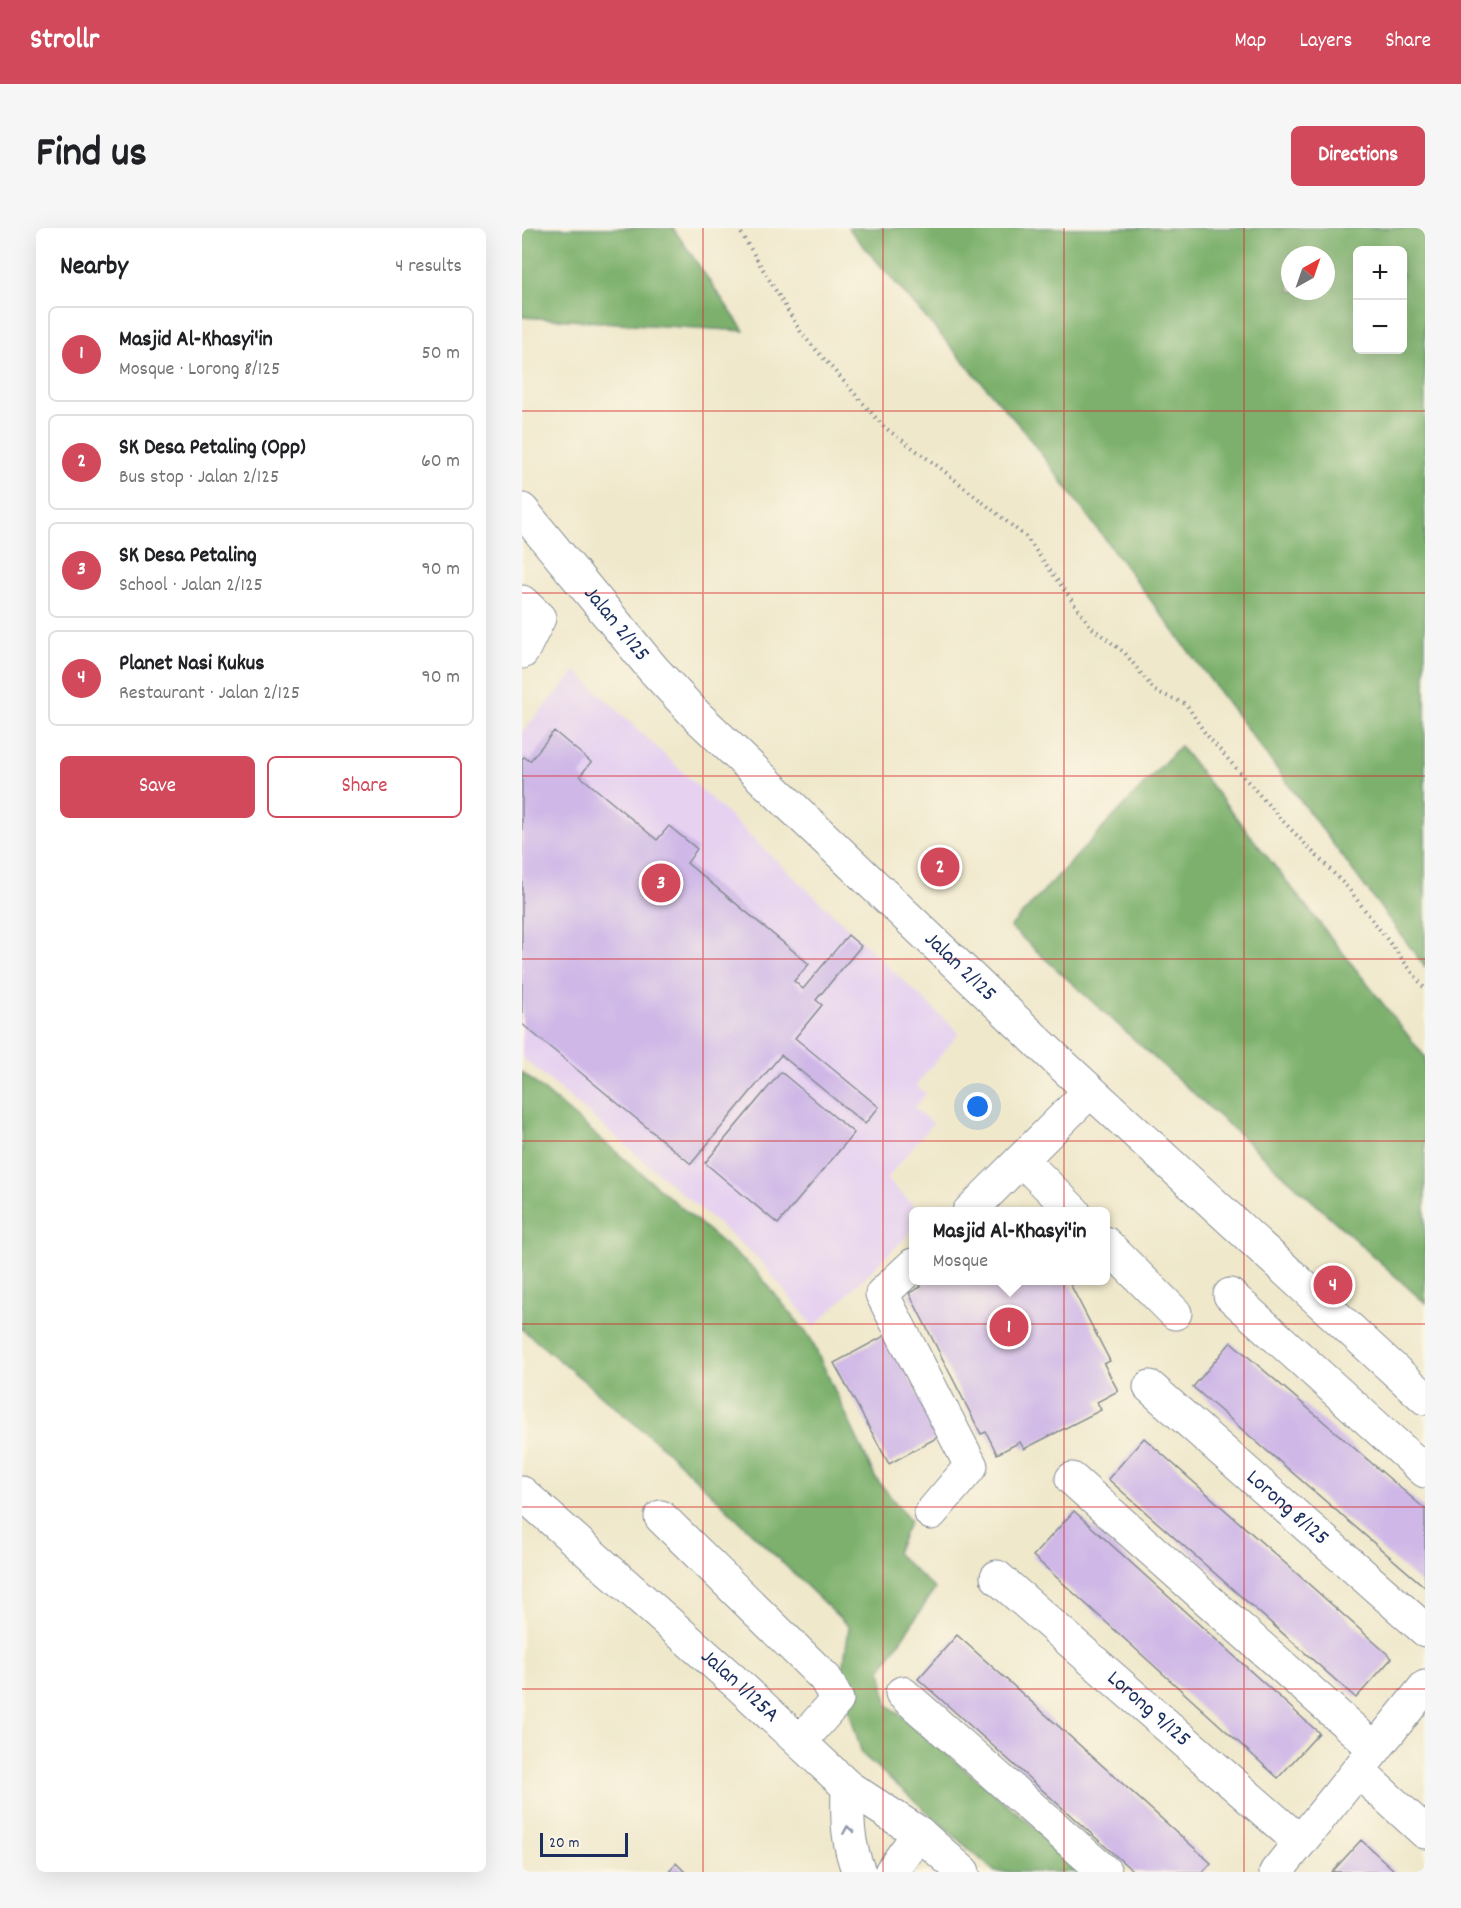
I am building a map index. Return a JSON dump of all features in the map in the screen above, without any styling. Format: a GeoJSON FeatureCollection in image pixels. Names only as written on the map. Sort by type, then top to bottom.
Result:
{"type":"FeatureCollection","features":[{"type":"Feature","properties":{"kind":"street","name":"Jalan 2/125"},"geometry":{"type":"LineString","coordinates":[[522,510],[653,669],[697,716],[1090,1091],[1425,1398]]}},
{"type":"Feature","properties":{"kind":"street"},"geometry":{"type":"LineString","coordinates":[[522,602],[539,618],[522,652]]}},
{"type":"Feature","properties":{"kind":"street"},"geometry":{"type":"LineString","coordinates":[[974,1207],[1023,1161],[1090,1091]]}},
{"type":"Feature","properties":{"kind":"street"},"geometry":{"type":"LineString","coordinates":[[1023,1161],[1069,1207]]}},
{"type":"Feature","properties":{"kind":"street"},"geometry":{"type":"LineString","coordinates":[[1110,1248],[1175,1313]]}},
{"type":"Feature","properties":{"kind":"street"},"geometry":{"type":"LineString","coordinates":[[909,1269],[882,1294],[970,1466],[931,1513]]}},
{"type":"Feature","properties":{"kind":"street"},"geometry":{"type":"LineString","coordinates":[[1230,1295],[1425,1471]]}},
{"type":"Feature","properties":{"kind":"street","name":"Lorong 8/125"},"geometry":{"type":"LineString","coordinates":[[1150,1387],[1425,1630]]}},
{"type":"Feature","properties":{"kind":"street"},"geometry":{"type":"LineString","coordinates":[[1072,1479],[1367,1760],[1425,1832]]}},
{"type":"Feature","properties":{"kind":"street","name":"Jalan 1/125A"},"geometry":{"type":"LineString","coordinates":[[522,1492],[801,1741],[848,1787],[919,1833],[963,1872]]}},
{"type":"Feature","properties":{"kind":"street"},"geometry":{"type":"LineString","coordinates":[[661,1517],[825,1678],[837,1700],[801,1741]]}},
{"type":"Feature","properties":{"kind":"street","name":"Lorong 9/125"},"geometry":{"type":"LineString","coordinates":[[997,1576],[1300,1842]]}},
{"type":"Feature","properties":{"kind":"street"},"geometry":{"type":"LineString","coordinates":[[1276,1872],[1425,1687]]}},
{"type":"Feature","properties":{"kind":"street"},"geometry":{"type":"LineString","coordinates":[[902,1694],[1105,1872]]}},
{"type":"Feature","properties":{"kind":"street"},"geometry":{"type":"LineString","coordinates":[[848,1787],[846,1821],[852,1855],[860,1872]]}},
{"type":"Feature","properties":{"kind":"street"},"geometry":{"type":"LineString","coordinates":[[891,1872],[919,1833]]}},
{"type":"Feature","properties":{"kind":"path"},"geometry":{"type":"LineString","coordinates":[[738,228],[802,334],[884,427],[939,467],[1026,537],[1091,627],[1125,652],[1155,691],[1186,704],[1205,733],[1348,888],[1425,988]]}},
{"type":"Feature","properties":{"kind":"shaded area"},"geometry":{"type":"Polygon","coordinates":[[[576,671],[959,1033],[916,1085],[926,1094],[914,1108],[933,1123],[886,1179],[915,1207],[909,1207],[909,1234],[814,1327],[758,1258],[522,1057],[522,732],[576,671]]]}},
{"type":"Feature","properties":{"kind":"green space"},"geometry":{"type":"Polygon","coordinates":[[[522,228],[673,228],[744,331],[522,317],[522,228]]]}},
{"type":"Feature","properties":{"kind":"green space"},"geometry":{"type":"Polygon","coordinates":[[[848,228],[1425,228],[1425,967],[1024,431],[848,228]]]}},
{"type":"Feature","properties":{"kind":"green space"},"geometry":{"type":"Polygon","coordinates":[[[1180,746],[1425,1057],[1425,1303],[1010,927],[1180,746]]]}},
{"type":"Feature","properties":{"kind":"green space"},"geometry":{"type":"Polygon","coordinates":[[[522,1072],[756,1271],[810,1337],[875,1477],[910,1521],[896,1553],[935,1589],[881,1669],[887,1704],[1081,1866],[1077,1872],[995,1872],[862,1754],[841,1683],[849,1627],[666,1450],[522,1329],[522,1072]]]}},
{"type":"Feature","properties":{"kind":"building"},"geometry":{"type":"Polygon","coordinates":[[[554,731],[591,762],[580,776],[657,840],[669,826],[697,849],[687,863],[809,964],[794,981],[803,989],[848,935],[861,946],[816,1000],[822,1005],[795,1038],[879,1107],[865,1124],[781,1055],[691,1164],[522,1024],[522,759],[524,757],[530,761],[554,731]]]}},
{"type":"Feature","properties":{"kind":"building"},"geometry":{"type":"Polygon","coordinates":[[[781,1072],[854,1133],[778,1224],[705,1163],[781,1072]]]}},
{"type":"Feature","properties":{"kind":"building"},"geometry":{"type":"Polygon","coordinates":[[[920,1285],[1071,1285],[1110,1361],[1104,1364],[1118,1391],[1097,1402],[1101,1410],[1024,1449],[1020,1442],[997,1454],[986,1432],[981,1434],[909,1293],[921,1287],[920,1285]]]}},
{"type":"Feature","properties":{"kind":"building"},"geometry":{"type":"Polygon","coordinates":[[[886,1335],[940,1436],[889,1464],[834,1363],[886,1335]]]}},
{"type":"Feature","properties":{"kind":"building"},"geometry":{"type":"Polygon","coordinates":[[[1231,1342],[1425,1509],[1425,1587],[1193,1387],[1231,1342]]]}},
{"type":"Feature","properties":{"kind":"building"},"geometry":{"type":"Polygon","coordinates":[[[1144,1438],[1392,1658],[1356,1698],[1108,1479],[1144,1438]]]}},
{"type":"Feature","properties":{"kind":"building"},"geometry":{"type":"Polygon","coordinates":[[[1074,1511],[1319,1733],[1278,1778],[1033,1556],[1074,1511]]]}},
{"type":"Feature","properties":{"kind":"building"},"geometry":{"type":"Polygon","coordinates":[[[957,1635],[1211,1863],[1203,1872],[1134,1872],[918,1679],[957,1635]]]}},
{"type":"Feature","properties":{"kind":"building"},"geometry":{"type":"Polygon","coordinates":[[[1361,1840],[1396,1872],[1332,1872],[1361,1840]]]}},
{"type":"Feature","properties":{"kind":"building"},"geometry":{"type":"Polygon","coordinates":[[[676,1863],[685,1872],[668,1872],[676,1863]]]}},
{"type":"Feature","properties":{"kind":"place","name":"SK Desa Petaling (Opp)"},"geometry":{"type":"Point","coordinates":[940,867]}},
{"type":"Feature","properties":{"kind":"place","name":"SK Desa Petaling"},"geometry":{"type":"Point","coordinates":[661,883]}},
{"type":"Feature","properties":{"kind":"place","name":"Planet Nasi Kukus"},"geometry":{"type":"Point","coordinates":[1333,1285]}},
{"type":"Feature","properties":{"kind":"place","name":"Masjid Al-Khasyi'in"},"geometry":{"type":"Point","coordinates":[1009,1327]}}]}
